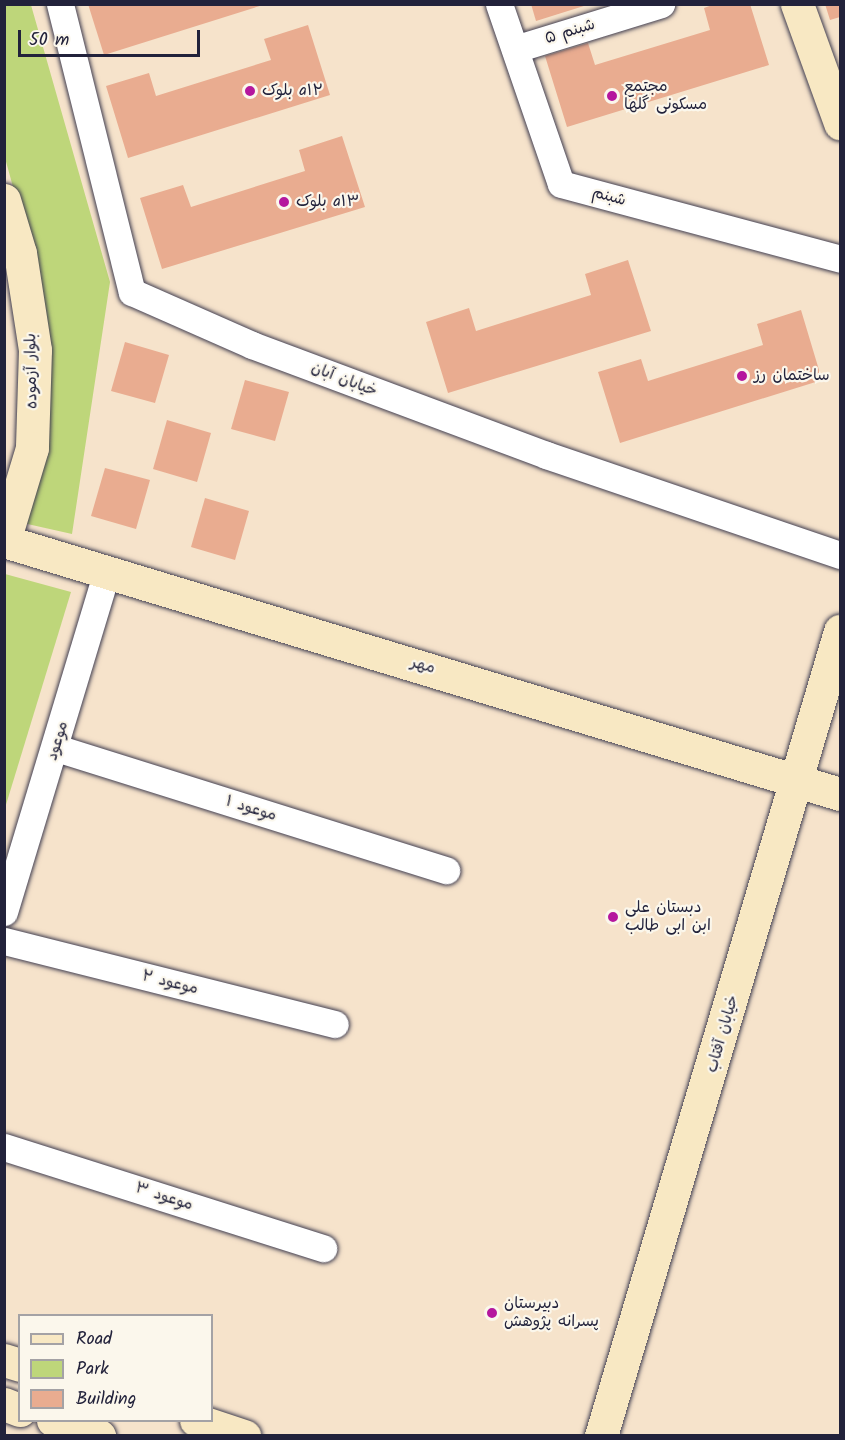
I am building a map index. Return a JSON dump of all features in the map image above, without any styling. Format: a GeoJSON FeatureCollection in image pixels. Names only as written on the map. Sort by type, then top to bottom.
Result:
{"type":"FeatureCollection","features":[{"type":"Feature","properties":{"kind":"street","name":"خیابان آبان"},"geometry":{"type":"LineString","coordinates":[[60,4],[132,292],[252,345],[535,451],[840,555]]}},
{"type":"Feature","properties":{"kind":"street","name":"شبنم"},"geometry":{"type":"LineString","coordinates":[[499,4],[561,184],[840,260]]}},
{"type":"Feature","properties":{"kind":"street","name":"شبنم ۵"},"geometry":{"type":"LineString","coordinates":[[515,49],[661,4]]}},
{"type":"Feature","properties":{"kind":"street"},"geometry":{"type":"LineString","coordinates":[[797,4],[840,123]]}},
{"type":"Feature","properties":{"kind":"street","name":"بلوار آزموده"},"geometry":{"type":"LineString","coordinates":[[4,200],[20,252],[35,350],[32,448],[4,541]]}},
{"type":"Feature","properties":{"kind":"street","name":"مهر"},"geometry":{"type":"LineString","coordinates":[[4,541],[107,570],[840,794]]}},
{"type":"Feature","properties":{"kind":"street","name":"موعود"},"geometry":{"type":"LineString","coordinates":[[4,912],[56,748],[107,570]]}},
{"type":"Feature","properties":{"kind":"street","name":"خیابان آفتاب"},"geometry":{"type":"LineString","coordinates":[[601,1436],[798,780],[840,631]]}},
{"type":"Feature","properties":{"kind":"street","name":"موعود ۱"},"geometry":{"type":"LineString","coordinates":[[56,748],[446,870]]}},
{"type":"Feature","properties":{"kind":"street","name":"موعود ۲"},"geometry":{"type":"LineString","coordinates":[[4,941],[335,1024]]}},
{"type":"Feature","properties":{"kind":"street","name":"موعود ۳"},"geometry":{"type":"LineString","coordinates":[[4,1147],[323,1248]]}},
{"type":"Feature","properties":{"kind":"street"},"geometry":{"type":"LineString","coordinates":[[59,1422],[99,1436]]}},
{"type":"Feature","properties":{"kind":"street"},"geometry":{"type":"LineString","coordinates":[[202,1422],[244,1436]]}},
{"type":"Feature","properties":{"kind":"green space"},"geometry":{"type":"Polygon","coordinates":[[[5,5],[31,5],[110,282],[72,534],[23,523],[18,205],[5,158],[5,5]]]}},
{"type":"Feature","properties":{"kind":"green space"},"geometry":{"type":"Polygon","coordinates":[[[5,574],[71,592],[5,808],[4,577],[5,574]]]}},
{"type":"Feature","properties":{"kind":"building"},"geometry":{"type":"Polygon","coordinates":[[[88,4],[263,4],[263,5],[104,55],[88,4]]]}},
{"type":"Feature","properties":{"kind":"building"},"geometry":{"type":"Polygon","coordinates":[[[531,4],[587,4],[587,5],[536,21],[531,4]]]}},
{"type":"Feature","properties":{"kind":"building","name":"مجتمع مسکونی گلها"},"geometry":{"type":"Polygon","coordinates":[[[715,4],[750,4],[769,65],[567,127],[545,56],[588,43],[595,65],[710,30],[704,8],[715,4]]]}},
{"type":"Feature","properties":{"kind":"building"},"geometry":{"type":"Polygon","coordinates":[[[825,4],[840,4],[840,17],[830,20],[825,4]]]}},
{"type":"Feature","properties":{"kind":"building","name":"بلوک a۱۲"},"geometry":{"type":"Polygon","coordinates":[[[308,25],[330,95],[128,158],[106,86],[149,73],[156,96],[271,60],[264,39],[308,25]]]}},
{"type":"Feature","properties":{"kind":"building","name":"بلوک a۱۳"},"geometry":{"type":"Polygon","coordinates":[[[342,136],[365,207],[162,269],[140,198],[183,185],[191,207],[305,171],[299,150],[342,136]]]}},
{"type":"Feature","properties":{"kind":"building"},"geometry":{"type":"Polygon","coordinates":[[[628,260],[651,331],[448,393],[426,322],[469,308],[476,331],[591,295],[585,274],[628,260]]]}},
{"type":"Feature","properties":{"kind":"building","name":"ساختمان رز"},"geometry":{"type":"Polygon","coordinates":[[[801,310],[822,380],[620,443],[598,372],[641,359],[648,381],[763,345],[757,324],[801,310]]]}},
{"type":"Feature","properties":{"kind":"building"},"geometry":{"type":"Polygon","coordinates":[[[125,342],[169,355],[155,403],[111,391],[125,342]]]}},
{"type":"Feature","properties":{"kind":"building"},"geometry":{"type":"Polygon","coordinates":[[[245,380],[289,392],[275,441],[231,429],[245,380]]]}},
{"type":"Feature","properties":{"kind":"building"},"geometry":{"type":"Polygon","coordinates":[[[167,420],[211,433],[197,482],[153,469],[167,420]]]}},
{"type":"Feature","properties":{"kind":"building"},"geometry":{"type":"Polygon","coordinates":[[[105,468],[150,480],[136,529],[91,516],[105,468]]]}},
{"type":"Feature","properties":{"kind":"building"},"geometry":{"type":"Polygon","coordinates":[[[205,498],[249,511],[235,560],[191,547],[205,498]]]}},
{"type":"Feature","properties":{"kind":"place","name":"بلوک a۱۲"},"geometry":{"type":"Point","coordinates":[250,91]}},
{"type":"Feature","properties":{"kind":"place","name":"مجتمع مسکونی گلها"},"geometry":{"type":"Point","coordinates":[612,96]}},
{"type":"Feature","properties":{"kind":"place","name":"بلوک a۱۳"},"geometry":{"type":"Point","coordinates":[284,202]}},
{"type":"Feature","properties":{"kind":"place","name":"ساختمان رز"},"geometry":{"type":"Point","coordinates":[742,376]}},
{"type":"Feature","properties":{"kind":"place","name":"دبستان علی ابن ابی طالب"},"geometry":{"type":"Point","coordinates":[613,917]}},
{"type":"Feature","properties":{"kind":"place","name":"دبیرستان پسرانه پژوهش"},"geometry":{"type":"Point","coordinates":[492,1313]}}]}
